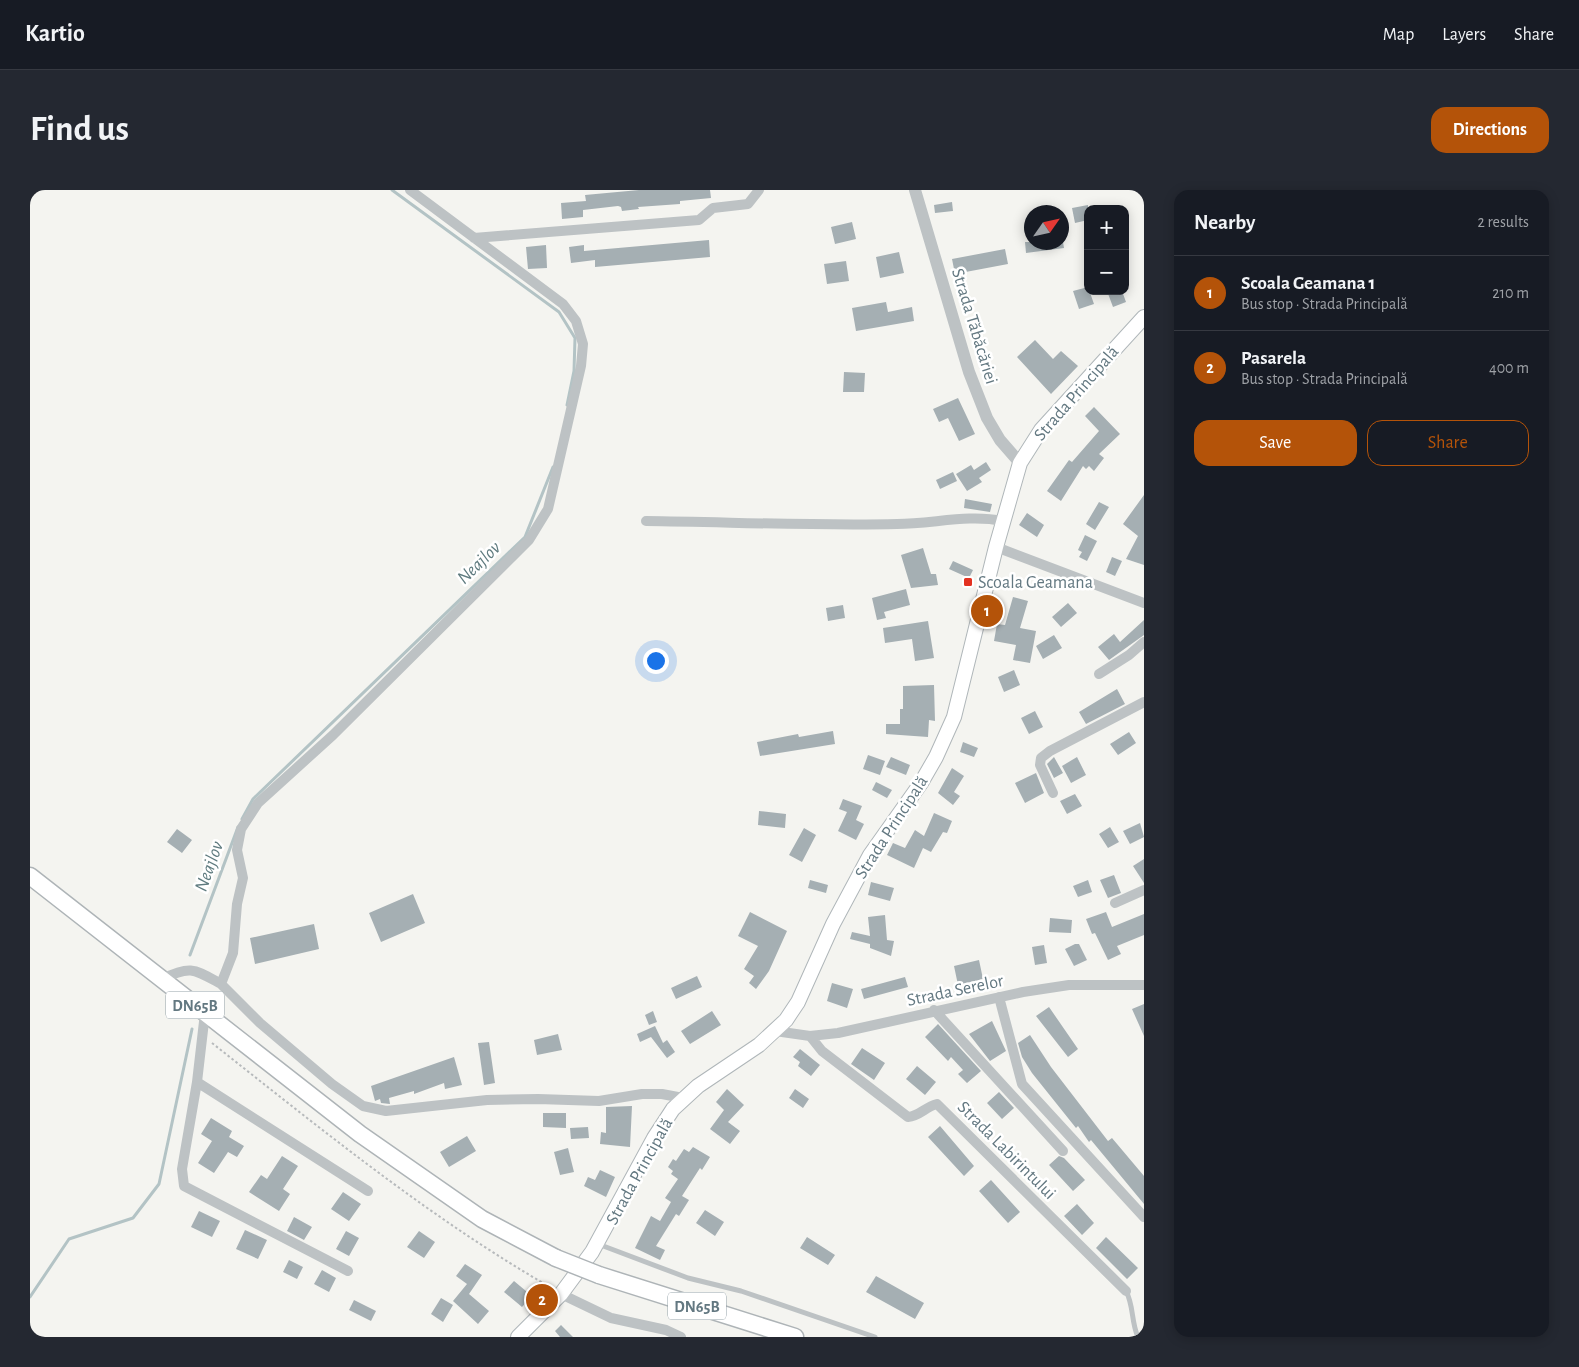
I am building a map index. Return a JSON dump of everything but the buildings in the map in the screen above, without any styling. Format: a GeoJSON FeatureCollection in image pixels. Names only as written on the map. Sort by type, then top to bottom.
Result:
{"type":"FeatureCollection","features":[{"type":"Feature","properties":{"kind":"main road","name":"Strada Principală"},"geometry":{"type":"LineString","coordinates":[[518,1337],[561,1294],[597,1244],[654,1138],[683,1098],[775,1031],[786,1020],[806,988],[833,924],[870,855],[921,783],[936,757],[954,717],[996,547],[1020,463],[1041,430],[1144,317]]}},
{"type":"Feature","properties":{"kind":"main road","name":"DN65B"},"geometry":{"type":"LineString","coordinates":[[30,876],[360,1134],[482,1219],[556,1258],[599,1276],[795,1337]]}},
{"type":"Feature","properties":{"kind":"street"},"geometry":{"type":"LineString","coordinates":[[221,984],[234,953],[237,904],[243,878],[237,850],[241,829],[258,803],[333,735],[529,540],[548,509],[568,434],[582,366],[583,344],[576,321],[563,304],[410,190]]}},
{"type":"Feature","properties":{"kind":"street"},"geometry":{"type":"LineString","coordinates":[[474,238],[699,220],[713,208],[748,204],[759,190]]}},
{"type":"Feature","properties":{"kind":"street","name":"Strada Tăbăcăriei"},"geometry":{"type":"LineString","coordinates":[[915,190],[969,372],[987,418],[1000,440],[1020,463]]}},
{"type":"Feature","properties":{"kind":"street"},"geometry":{"type":"LineString","coordinates":[[646,521],[861,525],[931,523],[952,518],[985,517],[1003,521]]}},
{"type":"Feature","properties":{"kind":"street"},"geometry":{"type":"LineString","coordinates":[[996,547],[1144,603]]}},
{"type":"Feature","properties":{"kind":"street"},"geometry":{"type":"LineString","coordinates":[[1099,674],[1130,655],[1144,642]]}},
{"type":"Feature","properties":{"kind":"street"},"geometry":{"type":"LineString","coordinates":[[1053,793],[1040,765],[1041,758],[1050,751],[1144,702]]}},
{"type":"Feature","properties":{"kind":"street"},"geometry":{"type":"LineString","coordinates":[[1115,902],[1144,890]]}},
{"type":"Feature","properties":{"kind":"street"},"geometry":{"type":"LineString","coordinates":[[162,980],[183,969],[195,969],[221,984],[267,1029],[332,1084],[363,1106],[386,1111],[487,1100],[599,1101],[642,1094],[662,1094],[683,1098]]}},
{"type":"Feature","properties":{"kind":"street","name":"Strada Serelor"},"geometry":{"type":"LineString","coordinates":[[775,1031],[810,1036],[838,1033],[934,1010],[1069,985],[1144,985]]}},
{"type":"Feature","properties":{"kind":"street"},"geometry":{"type":"LineString","coordinates":[[999,997],[1022,1084],[1144,1217]]}},
{"type":"Feature","properties":{"kind":"street"},"geometry":{"type":"LineString","coordinates":[[934,1010],[1063,1151]]}},
{"type":"Feature","properties":{"kind":"street"},"geometry":{"type":"LineString","coordinates":[[205,1013],[197,1082],[182,1169],[184,1186],[348,1271]]}},
{"type":"Feature","properties":{"kind":"street","name":"Strada Labirintului"},"geometry":{"type":"LineString","coordinates":[[810,1036],[822,1051],[908,1118],[916,1116],[928,1106],[937,1104],[1126,1291]]}},
{"type":"Feature","properties":{"kind":"street"},"geometry":{"type":"LineString","coordinates":[[197,1082],[368,1191]]}},
{"type":"Feature","properties":{"kind":"street"},"geometry":{"type":"LineString","coordinates":[[561,1294],[611,1318],[666,1330],[681,1337]]}},
{"type":"Feature","properties":{"kind":"lane"},"geometry":{"type":"LineString","coordinates":[[597,1244],[688,1278],[741,1291],[875,1337]]}},
{"type":"Feature","properties":{"kind":"lane"},"geometry":{"type":"LineString","coordinates":[[1126,1291],[1132,1302],[1134,1324],[1138,1337]]}},
{"type":"Feature","properties":{"kind":"path"},"geometry":{"type":"LineString","coordinates":[[203,1035],[416,1200],[512,1265],[561,1294]]}},
{"type":"Feature","properties":{"kind":"waterway","name":"Neajlov"},"geometry":{"type":"LineString","coordinates":[[392,190],[559,312],[575,338],[574,371],[567,405]]}},
{"type":"Feature","properties":{"kind":"waterway","name":"Neajlov"},"geometry":{"type":"LineString","coordinates":[[242,819],[253,799],[525,537],[553,467]]}},
{"type":"Feature","properties":{"kind":"waterway","name":"Neajlov"},"geometry":{"type":"LineString","coordinates":[[190,955],[238,827]]}},
{"type":"Feature","properties":{"kind":"waterway","name":"Neajlov"},"geometry":{"type":"LineString","coordinates":[[30,1297],[69,1239],[133,1218],[159,1184],[192,1029]]}},
{"type":"Feature","properties":{"kind":"place","name":"Scoala Geamana"},"geometry":{"type":"Point","coordinates":[968,582]}},
{"type":"Feature","properties":{"kind":"place","name":"Scoala Geamana 1"},"geometry":{"type":"Point","coordinates":[987,611]}},
{"type":"Feature","properties":{"kind":"place","name":"Pasarela"},"geometry":{"type":"Point","coordinates":[542,1300]}}]}
